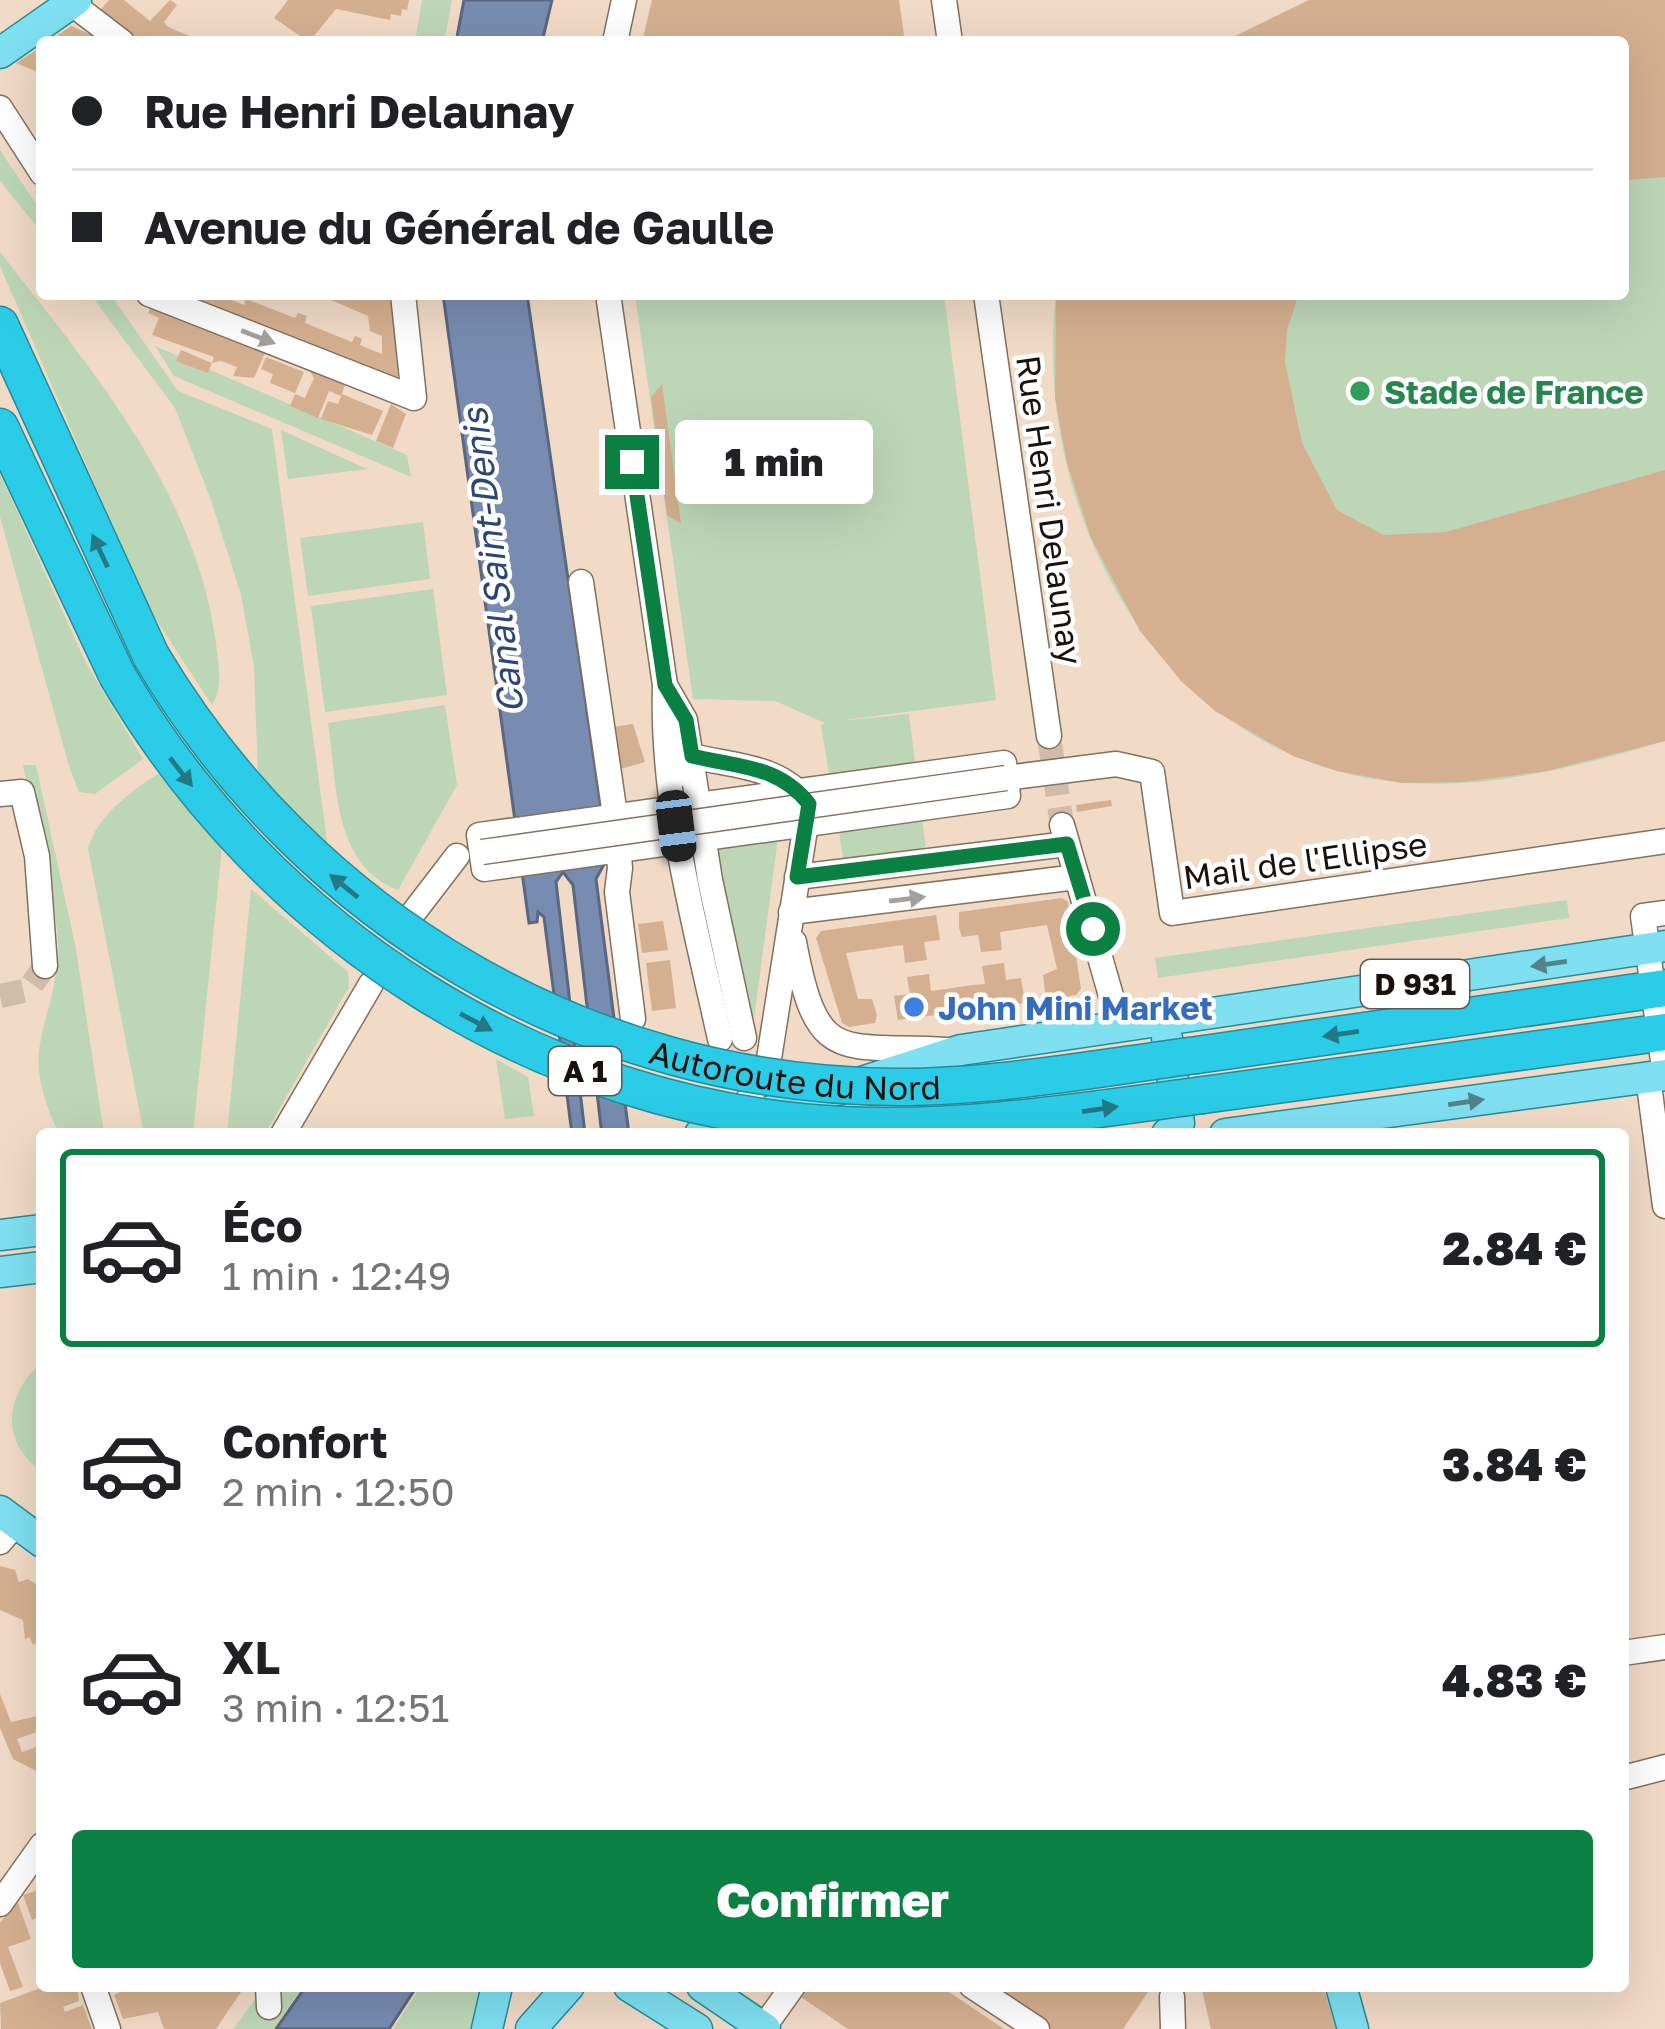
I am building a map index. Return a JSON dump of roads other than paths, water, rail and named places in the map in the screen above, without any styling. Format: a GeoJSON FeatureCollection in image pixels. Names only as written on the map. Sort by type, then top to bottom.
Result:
{"type":"FeatureCollection","features":[{"type":"Feature","properties":{"kind":"highway","name":"Autoroute du Nord"},"geometry":{"type":"LineString","coordinates":[[0,326],[151,656],[236,779],[333,878],[468,973],[589,1030],[706,1066],[845,1085],[968,1084],[1659,989]]}},
{"type":"Feature","properties":{"kind":"highway","name":"Autoroute du Nord"},"geometry":{"type":"LineString","coordinates":[[0,428],[117,675],[185,779],[234,837],[305,905],[376,962],[440,1002],[575,1068],[723,1110],[836,1125],[999,1121],[1662,1032]]}},
{"type":"Feature","properties":{"kind":"main road"},"geometry":{"type":"LineString","coordinates":[[0,53],[74,2]]}},
{"type":"Feature","properties":{"kind":"main road","name":"D 931"},"geometry":{"type":"LineString","coordinates":[[1165,1021],[1656,948]]}},
{"type":"Feature","properties":{"kind":"main road"},"geometry":{"type":"LineString","coordinates":[[724,1128],[961,1050],[1165,1021],[1179,1123],[1174,1128]]}},
{"type":"Feature","properties":{"kind":"main road"},"geometry":{"type":"LineString","coordinates":[[1023,1041],[1034,1128]]}},
{"type":"Feature","properties":{"kind":"main road"},"geometry":{"type":"LineString","coordinates":[[1314,1128],[1403,1122],[1659,1076]]}},
{"type":"Feature","properties":{"kind":"main road"},"geometry":{"type":"LineString","coordinates":[[0,1235],[36,1231]]}},
{"type":"Feature","properties":{"kind":"main road"},"geometry":{"type":"LineString","coordinates":[[0,1272],[36,1268]]}},
{"type":"Feature","properties":{"kind":"main road"},"geometry":{"type":"LineString","coordinates":[[6,1525],[36,1539]]}},
{"type":"Feature","properties":{"kind":"main road"},"geometry":{"type":"LineString","coordinates":[[487,2029],[496,1992]]}},
{"type":"Feature","properties":{"kind":"main road"},"geometry":{"type":"LineString","coordinates":[[531,2029],[564,1992]]}},
{"type":"Feature","properties":{"kind":"main road"},"geometry":{"type":"LineString","coordinates":[[542,2029],[565,1992]]}},
{"type":"Feature","properties":{"kind":"main road"},"geometry":{"type":"LineString","coordinates":[[638,1992],[697,2029]]}},
{"type":"Feature","properties":{"kind":"main road"},"geometry":{"type":"LineString","coordinates":[[710,1992],[764,2028]]}},
{"type":"Feature","properties":{"kind":"main road"},"geometry":{"type":"LineString","coordinates":[[1343,1992],[1354,2029]]}},
{"type":"Feature","properties":{"kind":"main road"},"geometry":{"type":"LineString","coordinates":[[1365,1992],[1375,2029]]}},
{"type":"Feature","properties":{"kind":"street"},"geometry":{"type":"LineString","coordinates":[[616,36],[624,0]]}},
{"type":"Feature","properties":{"kind":"street"},"geometry":{"type":"LineString","coordinates":[[944,0],[949,36]]}},
{"type":"Feature","properties":{"kind":"street"},"geometry":{"type":"LineString","coordinates":[[74,2],[115,36]]}},
{"type":"Feature","properties":{"kind":"street"},"geometry":{"type":"LineString","coordinates":[[0,108],[36,161]]}},
{"type":"Feature","properties":{"kind":"street"},"geometry":{"type":"LineString","coordinates":[[164,300],[414,398],[405,300]]}},
{"type":"Feature","properties":{"kind":"street"},"geometry":{"type":"LineString","coordinates":[[609,300],[680,791],[732,1039]]}},
{"type":"Feature","properties":{"kind":"street","name":"Rue Henri Delaunay"},"geometry":{"type":"LineString","coordinates":[[987,300],[1049,736]]}},
{"type":"Feature","properties":{"kind":"street"},"geometry":{"type":"LineString","coordinates":[[581,582],[614,808],[620,868],[617,892],[633,1019]]}},
{"type":"Feature","properties":{"kind":"street"},"geometry":{"type":"LineString","coordinates":[[665,685],[686,720],[692,756],[680,791]]}},
{"type":"Feature","properties":{"kind":"street"},"geometry":{"type":"LineString","coordinates":[[692,756],[770,771],[792,782],[809,804],[768,1065],[732,1126]]}},
{"type":"Feature","properties":{"kind":"street","name":"Mail de l'Ellipse"},"geometry":{"type":"LineString","coordinates":[[414,912],[469,854],[1116,764],[1153,772],[1172,913],[1664,848]]}},
{"type":"Feature","properties":{"kind":"street"},"geometry":{"type":"LineString","coordinates":[[614,808],[680,791],[741,768]]}},
{"type":"Feature","properties":{"kind":"street"},"geometry":{"type":"LineString","coordinates":[[11,793],[37,856],[45,966]]}},
{"type":"Feature","properties":{"kind":"street"},"geometry":{"type":"LineString","coordinates":[[797,877],[1064,834],[1120,1027]]}},
{"type":"Feature","properties":{"kind":"street"},"geometry":{"type":"LineString","coordinates":[[791,918],[1077,877]]}},
{"type":"Feature","properties":{"kind":"street"},"geometry":{"type":"LineString","coordinates":[[1665,913],[1643,916],[1656,948],[1665,1207]]}},
{"type":"Feature","properties":{"kind":"street"},"geometry":{"type":"LineString","coordinates":[[791,918],[816,1022],[828,1038],[865,1049],[961,1050]]}},
{"type":"Feature","properties":{"kind":"street"},"geometry":{"type":"LineString","coordinates":[[287,1128],[371,984]]}},
{"type":"Feature","properties":{"kind":"street"},"geometry":{"type":"LineString","coordinates":[[1629,1653],[1665,1647]]}},
{"type":"Feature","properties":{"kind":"street"},"geometry":{"type":"LineString","coordinates":[[1629,1776],[1665,1766]]}},
{"type":"Feature","properties":{"kind":"street"},"geometry":{"type":"LineString","coordinates":[[0,1904],[36,1854]]}},
{"type":"Feature","properties":{"kind":"street"},"geometry":{"type":"LineString","coordinates":[[95,1992],[108,2029]]}},
{"type":"Feature","properties":{"kind":"street"},"geometry":{"type":"LineString","coordinates":[[764,2028],[789,1992]]}},
{"type":"Feature","properties":{"kind":"street"},"geometry":{"type":"LineString","coordinates":[[981,1992],[1036,2029]]}},
{"type":"Feature","properties":{"kind":"street"},"geometry":{"type":"LineString","coordinates":[[1172,1997],[1173,2029]]}},
{"type":"Feature","properties":{"kind":"water"},"geometry":{"type":"Polygon","coordinates":[[[464,0],[552,0],[543,36],[457,36],[464,0]]]}},
{"type":"Feature","properties":{"kind":"water","name":"Canal Saint-Denis"},"geometry":{"type":"Polygon","coordinates":[[[444,300],[528,300],[608,857],[596,879],[628,1128],[601,1127],[573,885],[563,872],[556,882],[584,1128],[571,1128],[544,917],[538,912],[537,922],[529,923],[444,300]]]}},
{"type":"Feature","properties":{"kind":"water"},"geometry":{"type":"Polygon","coordinates":[[[302,1992],[413,1992],[389,2029],[276,2029],[302,1992]]]}},
{"type":"Feature","properties":{"kind":"tunnel"},"geometry":{"type":"LineString","coordinates":[[1049,736],[1062,825]]}},
{"type":"Feature","properties":{"kind":"tunnel"},"geometry":{"type":"LineString","coordinates":[[0,996],[28,990],[45,966]]}},
{"type":"Feature","properties":{"kind":"place","name":"Stade de France"},"geometry":{"type":"Point","coordinates":[1360,391]}},
{"type":"Feature","properties":{"kind":"place","name":"John Mini Market"},"geometry":{"type":"Point","coordinates":[914,1007]}}]}
